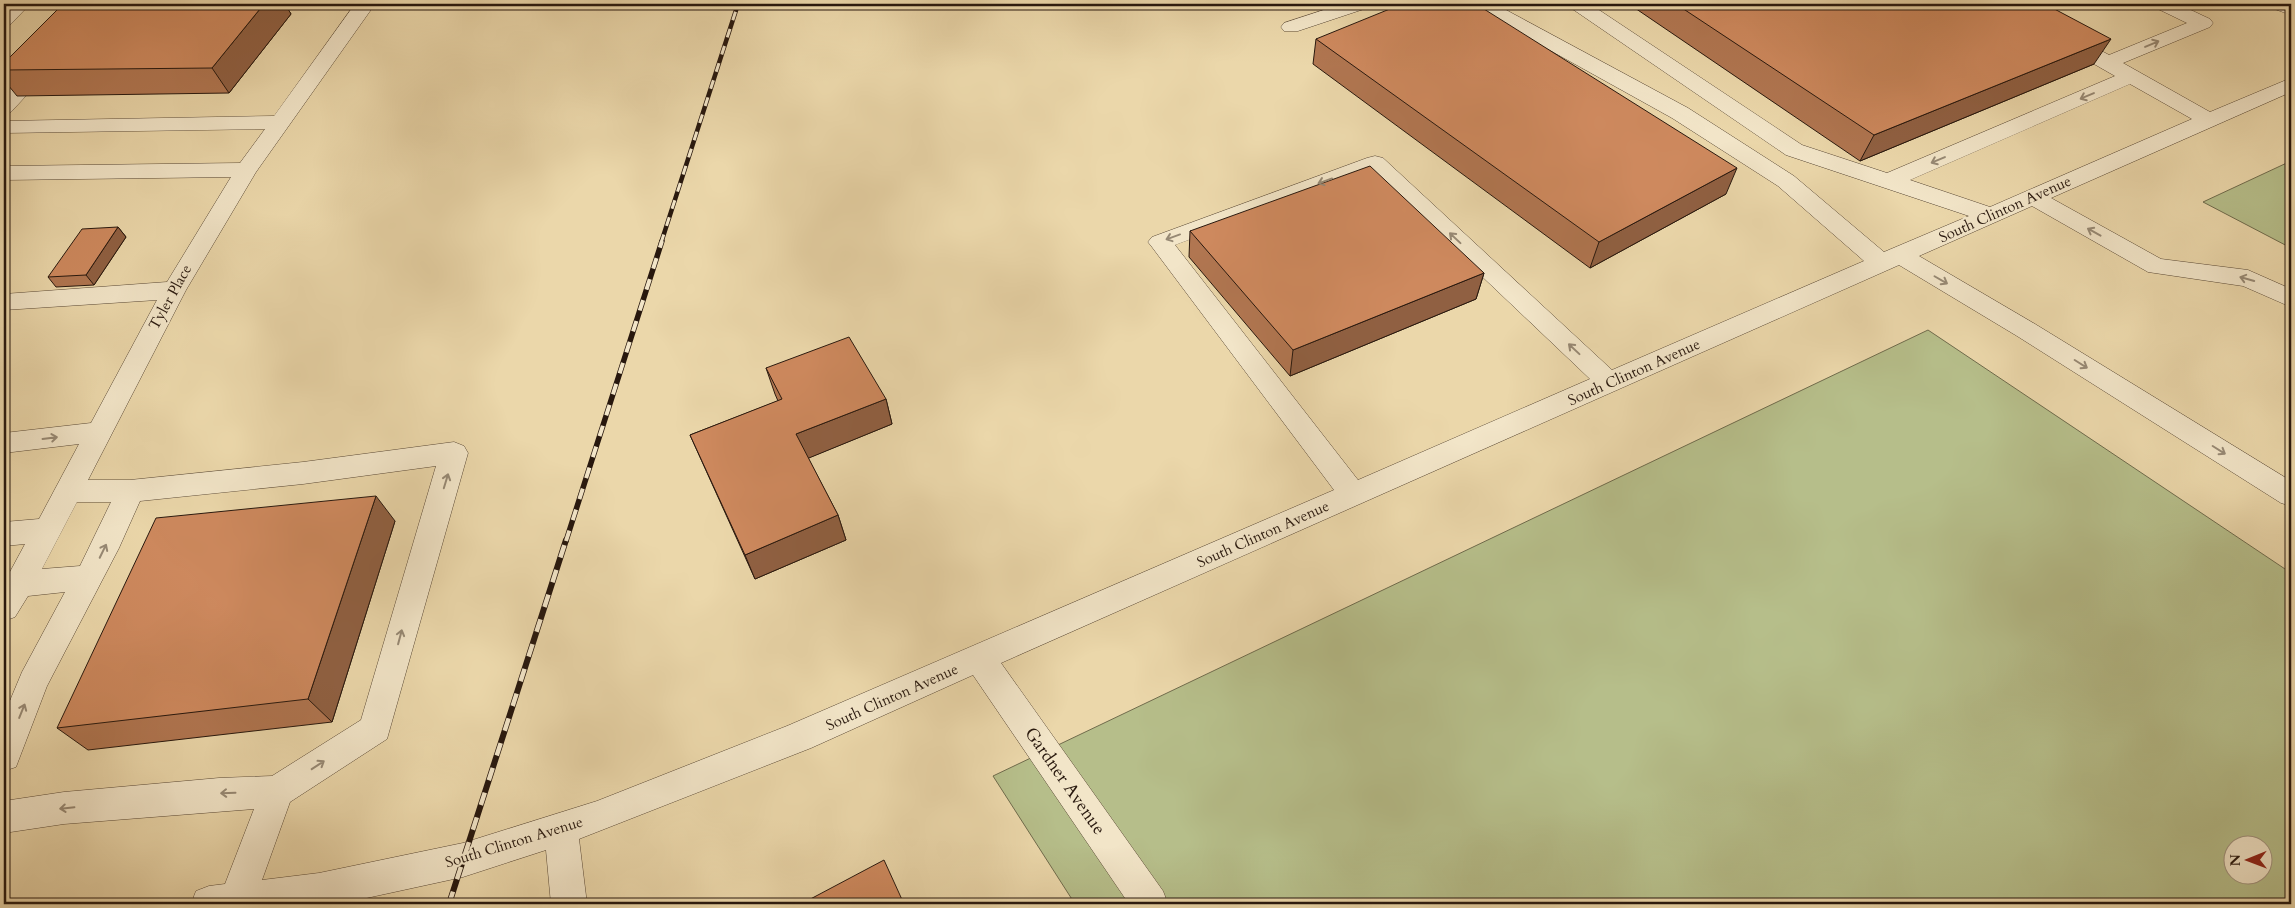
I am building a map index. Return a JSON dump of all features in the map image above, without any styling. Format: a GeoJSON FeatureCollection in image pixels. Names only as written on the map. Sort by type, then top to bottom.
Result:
{"type":"FeatureCollection","features":[{"type":"Feature","properties":{"kind":"street"},"geometry":{"type":"LineString","coordinates":[[4,20],[20,4]]}},
{"type":"Feature","properties":{"kind":"street","name":"Tyler Place"},"geometry":{"type":"LineString","coordinates":[[11,596],[174,290],[246,170],[365,4]]}},
{"type":"Feature","properties":{"kind":"street"},"geometry":{"type":"LineString","coordinates":[[1291,27],[1360,4]]}},
{"type":"Feature","properties":{"kind":"street"},"geometry":{"type":"LineString","coordinates":[[1481,4],[1680,113],[1786,181],[1890,259],[2026,330],[2291,495]]}},
{"type":"Feature","properties":{"kind":"street"},"geometry":{"type":"LineString","coordinates":[[1578,4],[1794,150],[1991,215]]}},
{"type":"Feature","properties":{"kind":"street"},"geometry":{"type":"LineString","coordinates":[[2003,4],[2209,120]]}},
{"type":"Feature","properties":{"kind":"street"},"geometry":{"type":"LineString","coordinates":[[2108,63],[2203,23],[2163,4]]}},
{"type":"Feature","properties":{"kind":"street"},"geometry":{"type":"LineString","coordinates":[[2279,4],[2291,9]]}},
{"type":"Feature","properties":{"kind":"street"},"geometry":{"type":"LineString","coordinates":[[2024,16],[2046,7]]}},
{"type":"Feature","properties":{"kind":"street"},"geometry":{"type":"LineString","coordinates":[[4,108],[58,50]]}},
{"type":"Feature","properties":{"kind":"street"},"geometry":{"type":"LineString","coordinates":[[1889,181],[2132,76]]}},
{"type":"Feature","properties":{"kind":"street","name":"South Clinton Avenue"},"geometry":{"type":"LineString","coordinates":[[222,902],[319,891],[464,860],[597,817],[799,738],[2291,84]]}},
{"type":"Feature","properties":{"kind":"street"},"geometry":{"type":"LineString","coordinates":[[4,127],[280,122]]}},
{"type":"Feature","properties":{"kind":"street"},"geometry":{"type":"LineString","coordinates":[[1353,494],[1160,242],[1375,163],[1609,382]]}},
{"type":"Feature","properties":{"kind":"street"},"geometry":{"type":"LineString","coordinates":[[4,173],[246,170]]}},
{"type":"Feature","properties":{"kind":"street"},"geometry":{"type":"LineString","coordinates":[[2032,197],[2156,266],[2248,278],[2291,299]]}},
{"type":"Feature","properties":{"kind":"street"},"geometry":{"type":"LineString","coordinates":[[4,302],[174,290]]}},
{"type":"Feature","properties":{"kind":"street"},"geometry":{"type":"LineString","coordinates":[[4,443],[97,432]]}},
{"type":"Feature","properties":{"kind":"street"},"geometry":{"type":"LineString","coordinates":[[68,490],[130,492],[454,452],[375,729],[277,792],[222,902]]}},
{"type":"Feature","properties":{"kind":"street"},"geometry":{"type":"LineString","coordinates":[[4,756],[33,682],[89,577],[130,492]]}},
{"type":"Feature","properties":{"kind":"street"},"geometry":{"type":"LineString","coordinates":[[4,534],[47,530]]}},
{"type":"Feature","properties":{"kind":"street"},"geometry":{"type":"LineString","coordinates":[[11,596],[89,577]]}},
{"type":"Feature","properties":{"kind":"street","name":"Gardner Avenue"},"geometry":{"type":"LineString","coordinates":[[979,658],[1150,904]]}},
{"type":"Feature","properties":{"kind":"street"},"geometry":{"type":"LineString","coordinates":[[4,818],[64,808],[219,794],[277,792]]}},
{"type":"Feature","properties":{"kind":"street"},"geometry":{"type":"LineString","coordinates":[[561,828],[569,904]]}},
{"type":"Feature","properties":{"kind":"green space"},"geometry":{"type":"Polygon","coordinates":[[[2291,161],[2291,248],[2203,202],[2291,161]]]}},
{"type":"Feature","properties":{"kind":"green space"},"geometry":{"type":"Polygon","coordinates":[[[1928,330],[2291,573],[2291,904],[1075,904],[993,776],[1928,330]]]}},
{"type":"Feature","properties":{"kind":"building"},"geometry":{"type":"Polygon","coordinates":[[[63,4],[264,4],[212,68],[4,70],[4,63],[63,4]]]}},
{"type":"Feature","properties":{"kind":"building"},"geometry":{"type":"Polygon","coordinates":[[[1402,4],[1476,4],[1737,168],[1599,242],[1316,39],[1402,4]]]}},
{"type":"Feature","properties":{"kind":"building"},"geometry":{"type":"Polygon","coordinates":[[[1676,4],[2045,4],[2111,39],[1874,135],[1676,4]]]}},
{"type":"Feature","properties":{"kind":"building"},"geometry":{"type":"Polygon","coordinates":[[[1370,166],[1484,273],[1293,350],[1190,231],[1370,166]]]}},
{"type":"Feature","properties":{"kind":"building"},"geometry":{"type":"Polygon","coordinates":[[[118,227],[86,275],[48,277],[82,229],[118,227]]]}},
{"type":"Feature","properties":{"kind":"building"},"geometry":{"type":"Polygon","coordinates":[[[849,337],[886,399],[796,434],[838,515],[745,555],[690,435],[782,399],[766,368],[849,337]]]}},
{"type":"Feature","properties":{"kind":"building"},"geometry":{"type":"Polygon","coordinates":[[[376,496],[308,699],[57,728],[156,518],[376,496]]]}},
{"type":"Feature","properties":{"kind":"building"},"geometry":{"type":"Polygon","coordinates":[[[884,860],[904,904],[801,904],[884,860]]]}},
{"type":"Feature","properties":{"kind":"railway"},"geometry":{"type":"LineString","coordinates":[[661,243],[738,4]]}},
{"type":"Feature","properties":{"kind":"railway"},"geometry":{"type":"LineString","coordinates":[[566,541],[662,241]]}},
{"type":"Feature","properties":{"kind":"railway"},"geometry":{"type":"LineString","coordinates":[[449,904],[566,540]]}}]}
